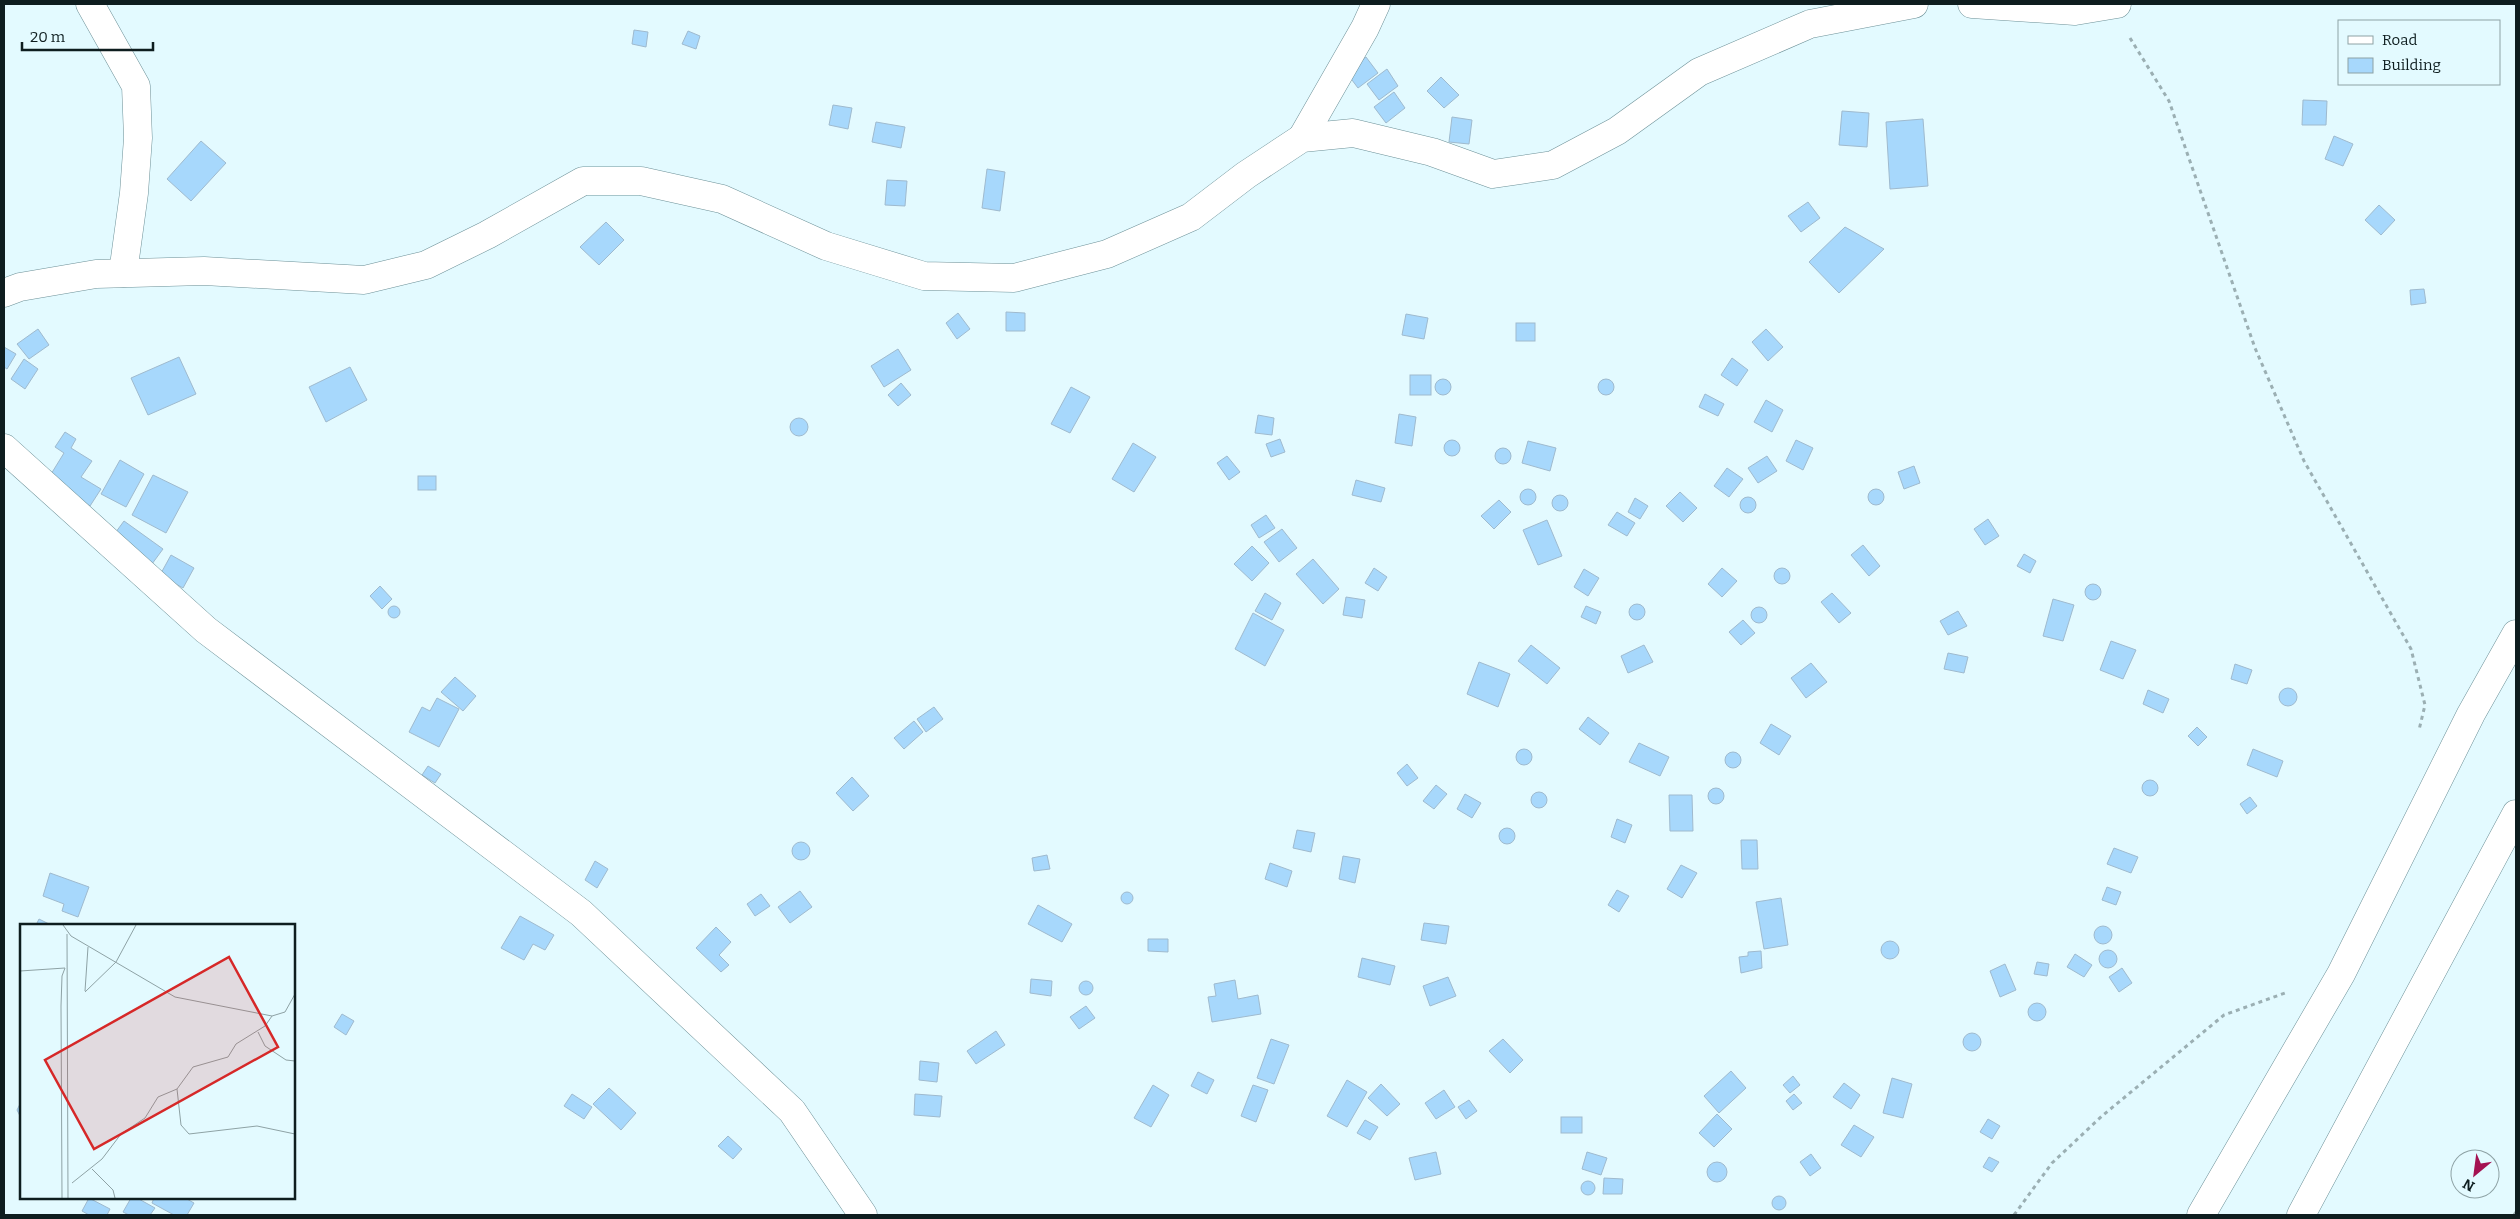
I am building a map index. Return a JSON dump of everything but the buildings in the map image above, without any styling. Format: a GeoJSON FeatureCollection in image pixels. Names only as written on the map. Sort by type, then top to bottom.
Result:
{"type":"FeatureCollection","features":[{"type":"Feature","properties":{"kind":"street"},"geometry":{"type":"LineString","coordinates":[[90,4],[136,86],[138,138],[134,193],[123,273]]}},
{"type":"Feature","properties":{"kind":"street"},"geometry":{"type":"LineString","coordinates":[[4,293],[20,287],[96,274],[123,273],[204,271],[364,280],[426,265],[487,235],[582,181],[641,181],[722,199],[826,246],[924,276],[1014,278],[1107,254],[1191,217],[1246,175],[1302,138],[1365,28],[1376,4]]}},
{"type":"Feature","properties":{"kind":"street"},"geometry":{"type":"LineString","coordinates":[[1302,138],[1353,133],[1432,152],[1493,174],[1553,165],[1618,132],[1699,72],[1810,24],[1914,4]]}},
{"type":"Feature","properties":{"kind":"street"},"geometry":{"type":"LineString","coordinates":[[1972,4],[2075,10],[2113,4]]}},
{"type":"Feature","properties":{"kind":"street"},"geometry":{"type":"LineString","coordinates":[[4,448],[206,630],[580,913],[792,1111],[863,1215]]}},
{"type":"Feature","properties":{"kind":"street"},"geometry":{"type":"LineString","coordinates":[[2201,1215],[2341,974],[2471,714],[2516,634]]}},
{"type":"Feature","properties":{"kind":"street"},"geometry":{"type":"LineString","coordinates":[[2301,1215],[2516,814]]}},
{"type":"Feature","properties":{"kind":"path"},"geometry":{"type":"LineString","coordinates":[[2113,4],[2169,101],[2255,348],[2304,461],[2411,649],[2425,705],[2418,733]]}},
{"type":"Feature","properties":{"kind":"path"},"geometry":{"type":"LineString","coordinates":[[2014,1215],[2052,1163],[2102,1116],[2224,1015],[2287,993]]}}]}
